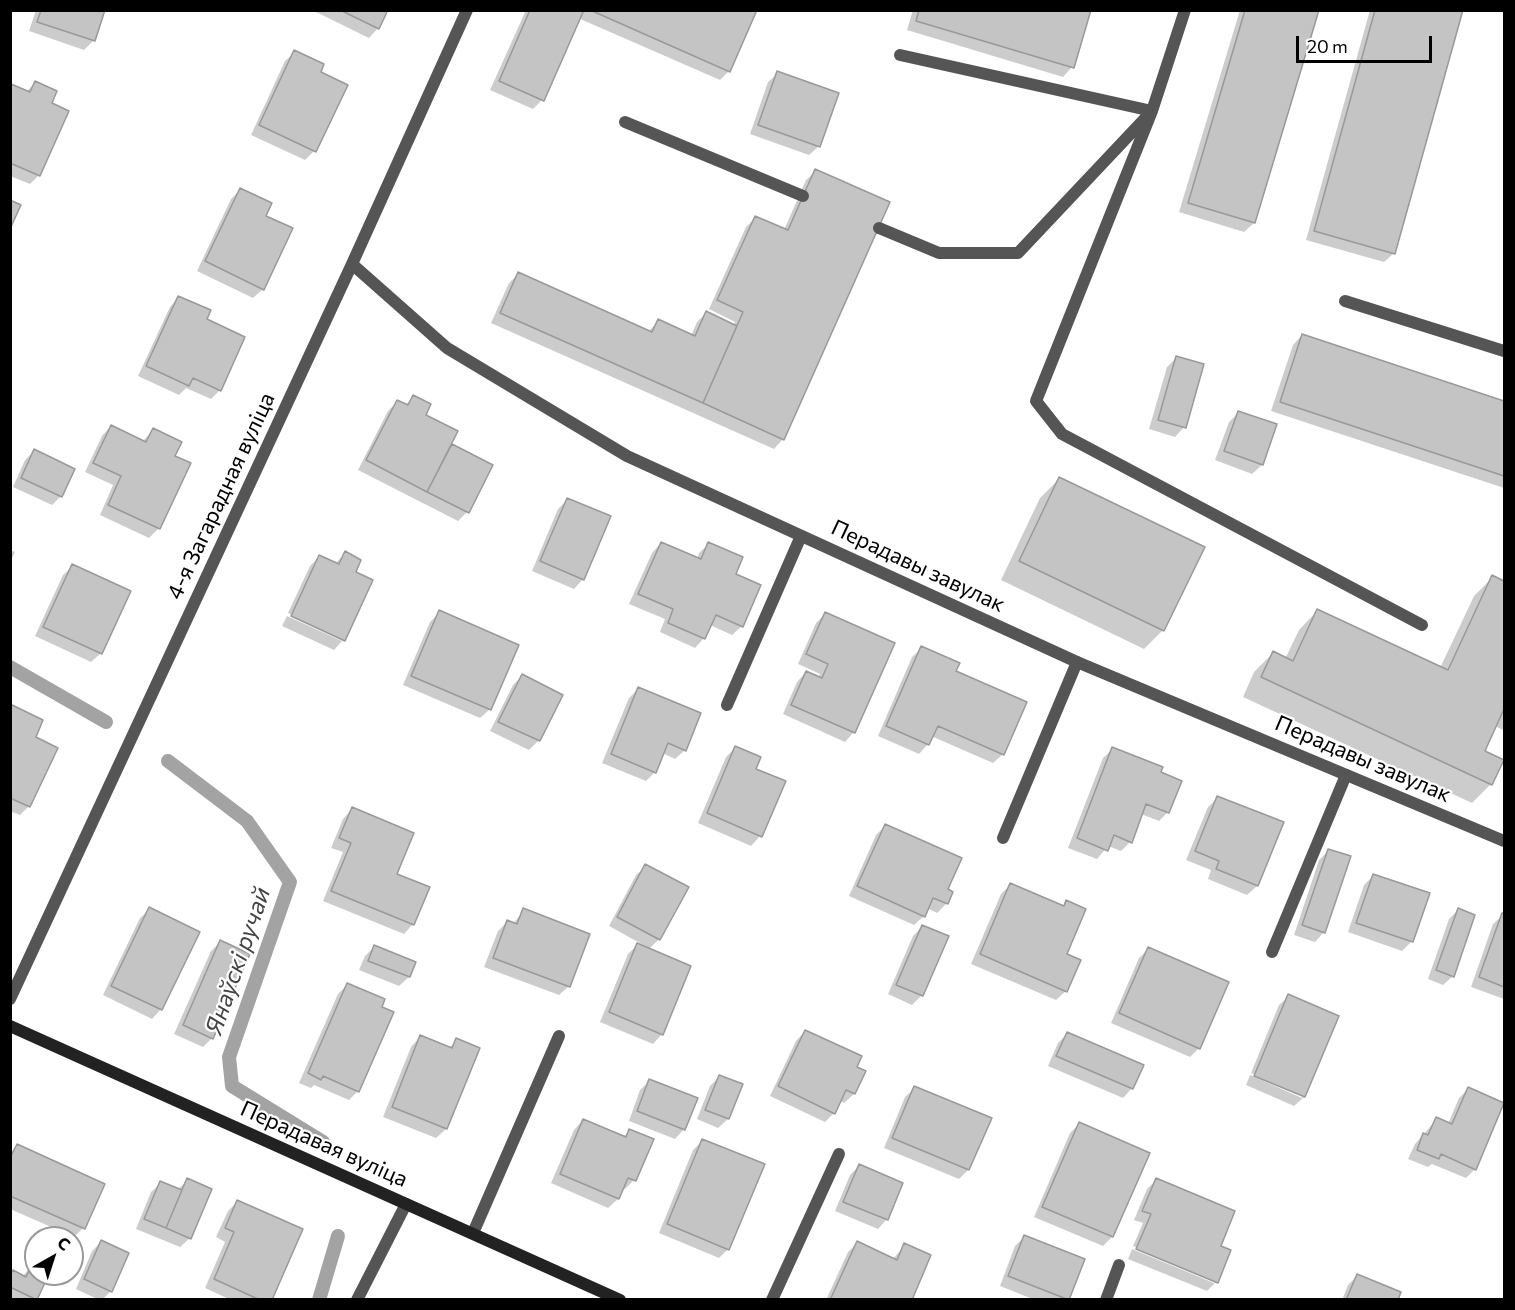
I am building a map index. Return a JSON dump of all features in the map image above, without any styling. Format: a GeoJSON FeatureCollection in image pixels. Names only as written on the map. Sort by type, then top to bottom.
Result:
{"type":"FeatureCollection","features":[{"type":"Feature","properties":{"kind":"street","name":"4-я Загарадная вуліца"},"geometry":{"type":"LineString","coordinates":[[10,999],[352,264],[467,10]]}},
{"type":"Feature","properties":{"kind":"street"},"geometry":{"type":"LineString","coordinates":[[1185,10],[1152,111],[1036,401],[1062,434],[1422,625]]}},
{"type":"Feature","properties":{"kind":"street"},"geometry":{"type":"LineString","coordinates":[[900,55],[1152,111]]}},
{"type":"Feature","properties":{"kind":"street"},"geometry":{"type":"LineString","coordinates":[[879,228],[939,253],[1018,253],[1152,111]]}},
{"type":"Feature","properties":{"kind":"street"},"geometry":{"type":"LineString","coordinates":[[625,122],[803,196]]}},
{"type":"Feature","properties":{"kind":"street","name":"Перадавы завулак"},"geometry":{"type":"LineString","coordinates":[[352,264],[447,348],[627,456],[1077,662],[1504,841]]}},
{"type":"Feature","properties":{"kind":"street"},"geometry":{"type":"LineString","coordinates":[[1346,301],[1504,351]]}},
{"type":"Feature","properties":{"kind":"street"},"geometry":{"type":"LineString","coordinates":[[727,705],[801,536]]}},
{"type":"Feature","properties":{"kind":"street"},"geometry":{"type":"LineString","coordinates":[[1003,838],[1077,662]]}},
{"type":"Feature","properties":{"kind":"street"},"geometry":{"type":"LineString","coordinates":[[1272,952],[1346,775]]}},
{"type":"Feature","properties":{"kind":"street","name":"Перадавая вуліца"},"geometry":{"type":"LineString","coordinates":[[10,1026],[620,1299]]}},
{"type":"Feature","properties":{"kind":"street"},"geometry":{"type":"LineString","coordinates":[[473,1233],[559,1036]]}},
{"type":"Feature","properties":{"kind":"street"},"geometry":{"type":"LineString","coordinates":[[772,1299],[839,1154]]}},
{"type":"Feature","properties":{"kind":"street"},"geometry":{"type":"LineString","coordinates":[[357,1299],[406,1204]]}},
{"type":"Feature","properties":{"kind":"street"},"geometry":{"type":"LineString","coordinates":[[1106,1299],[1119,1265]]}},
{"type":"Feature","properties":{"kind":"building"},"geometry":{"type":"Polygon","coordinates":[[[41,10],[105,10],[95,41],[37,22],[41,10]]]}},
{"type":"Feature","properties":{"kind":"building"},"geometry":{"type":"Polygon","coordinates":[[[340,10],[388,10],[379,29],[340,10]]]}},
{"type":"Feature","properties":{"kind":"building"},"geometry":{"type":"Polygon","coordinates":[[[530,10],[584,10],[544,101],[499,81],[530,10]]]}},
{"type":"Feature","properties":{"kind":"building"},"geometry":{"type":"Polygon","coordinates":[[[590,10],[757,10],[730,72],[590,10]]]}},
{"type":"Feature","properties":{"kind":"building"},"geometry":{"type":"Polygon","coordinates":[[[919,10],[1091,10],[1074,68],[916,21],[919,10]]]}},
{"type":"Feature","properties":{"kind":"building"},"geometry":{"type":"Polygon","coordinates":[[[1245,10],[1319,10],[1255,223],[1188,203],[1245,10]]]}},
{"type":"Feature","properties":{"kind":"building"},"geometry":{"type":"Polygon","coordinates":[[[1375,10],[1463,10],[1395,254],[1314,231],[1375,10]]]}},
{"type":"Feature","properties":{"kind":"building"},"geometry":{"type":"Polygon","coordinates":[[[294,50],[324,64],[321,72],[348,85],[316,152],[259,125],[294,50]]]}},
{"type":"Feature","properties":{"kind":"building"},"geometry":{"type":"Polygon","coordinates":[[[777,71],[839,93],[820,147],[758,125],[777,71]]]}},
{"type":"Feature","properties":{"kind":"building"},"geometry":{"type":"Polygon","coordinates":[[[35,81],[57,91],[52,103],[69,111],[40,176],[10,163],[10,85],[30,92],[35,81]]]}},
{"type":"Feature","properties":{"kind":"building"},"geometry":{"type":"Polygon","coordinates":[[[815,169],[890,202],[784,440],[703,403],[743,312],[717,300],[755,216],[788,230],[815,169]]]}},
{"type":"Feature","properties":{"kind":"building"},"geometry":{"type":"Polygon","coordinates":[[[240,188],[272,203],[266,216],[293,228],[264,290],[205,261],[240,188]]]}},
{"type":"Feature","properties":{"kind":"building"},"geometry":{"type":"Polygon","coordinates":[[[10,200],[21,205],[10,229],[10,200]]]}},
{"type":"Feature","properties":{"kind":"building"},"geometry":{"type":"Polygon","coordinates":[[[518,272],[652,332],[658,319],[695,336],[706,311],[737,326],[703,403],[500,313],[518,272]]]}},
{"type":"Feature","properties":{"kind":"building"},"geometry":{"type":"Polygon","coordinates":[[[178,296],[211,310],[207,319],[245,337],[221,391],[193,378],[189,386],[146,366],[178,296]]]}},
{"type":"Feature","properties":{"kind":"building"},"geometry":{"type":"Polygon","coordinates":[[[1302,334],[1504,401],[1504,476],[1280,402],[1302,334]]]}},
{"type":"Feature","properties":{"kind":"building"},"geometry":{"type":"Polygon","coordinates":[[[1176,356],[1204,364],[1186,428],[1158,420],[1176,356]]]}},
{"type":"Feature","properties":{"kind":"building"},"geometry":{"type":"Polygon","coordinates":[[[413,395],[431,404],[426,415],[458,431],[427,492],[366,460],[397,400],[408,405],[413,395]]]}},
{"type":"Feature","properties":{"kind":"building"},"geometry":{"type":"Polygon","coordinates":[[[1238,411],[1277,424],[1263,465],[1224,451],[1238,411]]]}},
{"type":"Feature","properties":{"kind":"building"},"geometry":{"type":"Polygon","coordinates":[[[111,425],[146,442],[153,428],[182,442],[175,456],[191,463],[160,529],[108,505],[121,476],[93,463],[111,425]]]}},
{"type":"Feature","properties":{"kind":"building"},"geometry":{"type":"Polygon","coordinates":[[[452,444],[493,465],[469,513],[427,492],[452,444]]]}},
{"type":"Feature","properties":{"kind":"building"},"geometry":{"type":"Polygon","coordinates":[[[34,449],[75,469],[62,497],[21,478],[34,449]]]}},
{"type":"Feature","properties":{"kind":"building"},"geometry":{"type":"Polygon","coordinates":[[[1059,477],[1205,547],[1164,631],[1019,561],[1059,477]]]}},
{"type":"Feature","properties":{"kind":"building"},"geometry":{"type":"Polygon","coordinates":[[[567,498],[611,516],[584,580],[540,561],[567,498]]]}},
{"type":"Feature","properties":{"kind":"building"},"geometry":{"type":"Polygon","coordinates":[[[661,542],[701,559],[708,542],[743,557],[736,574],[761,585],[743,627],[716,615],[705,639],[668,623],[673,609],[638,594],[661,542]]]}},
{"type":"Feature","properties":{"kind":"building"},"geometry":{"type":"Polygon","coordinates":[[[345,551],[361,560],[356,572],[373,580],[345,641],[291,616],[319,555],[339,564],[345,551]]]}},
{"type":"Feature","properties":{"kind":"building"},"geometry":{"type":"Polygon","coordinates":[[[72,564],[131,591],[102,654],[43,627],[72,564]]]}},
{"type":"Feature","properties":{"kind":"building"},"geometry":{"type":"Polygon","coordinates":[[[1492,575],[1504,581],[1504,709],[1485,751],[1504,760],[1492,785],[1261,677],[1273,651],[1293,661],[1317,609],[1448,670],[1492,575]]]}},
{"type":"Feature","properties":{"kind":"building"},"geometry":{"type":"Polygon","coordinates":[[[439,610],[519,645],[491,710],[411,676],[439,610]]]}},
{"type":"Feature","properties":{"kind":"building"},"geometry":{"type":"Polygon","coordinates":[[[825,612],[895,643],[855,733],[791,705],[806,671],[822,678],[828,664],[806,654],[825,612]]]}},
{"type":"Feature","properties":{"kind":"building"},"geometry":{"type":"Polygon","coordinates":[[[921,646],[960,663],[956,671],[1027,702],[1004,755],[938,726],[929,745],[886,726],[921,646]]]}},
{"type":"Feature","properties":{"kind":"building"},"geometry":{"type":"Polygon","coordinates":[[[522,674],[563,695],[540,741],[498,722],[522,674]]]}},
{"type":"Feature","properties":{"kind":"building"},"geometry":{"type":"Polygon","coordinates":[[[638,687],[701,713],[686,751],[668,743],[656,773],[611,754],[638,687]]]}},
{"type":"Feature","properties":{"kind":"building"},"geometry":{"type":"Polygon","coordinates":[[[10,704],[43,720],[36,737],[58,748],[30,807],[10,798],[10,704]]]}},
{"type":"Feature","properties":{"kind":"building"},"geometry":{"type":"Polygon","coordinates":[[[735,746],[761,757],[756,769],[786,781],[762,837],[707,813],[735,746]]]}},
{"type":"Feature","properties":{"kind":"building"},"geometry":{"type":"Polygon","coordinates":[[[1112,747],[1163,767],[1161,772],[1182,781],[1169,813],[1146,804],[1132,843],[1114,835],[1108,851],[1077,838],[1112,747]]]}},
{"type":"Feature","properties":{"kind":"building"},"geometry":{"type":"Polygon","coordinates":[[[1217,796],[1284,822],[1258,886],[1216,869],[1219,861],[1195,851],[1217,796]]]}},
{"type":"Feature","properties":{"kind":"building"},"geometry":{"type":"Polygon","coordinates":[[[352,807],[414,833],[397,874],[430,887],[414,925],[331,891],[351,843],[339,838],[352,807]]]}},
{"type":"Feature","properties":{"kind":"building"},"geometry":{"type":"Polygon","coordinates":[[[885,824],[962,858],[948,889],[953,892],[948,904],[933,898],[925,917],[857,886],[885,824]]]}},
{"type":"Feature","properties":{"kind":"building"},"geometry":{"type":"Polygon","coordinates":[[[1328,849],[1351,856],[1325,933],[1302,925],[1328,849]]]}},
{"type":"Feature","properties":{"kind":"building"},"geometry":{"type":"Polygon","coordinates":[[[645,864],[689,887],[660,940],[617,917],[645,864]]]}},
{"type":"Feature","properties":{"kind":"building"},"geometry":{"type":"Polygon","coordinates":[[[1373,874],[1430,893],[1413,942],[1356,923],[1373,874]]]}},
{"type":"Feature","properties":{"kind":"building"},"geometry":{"type":"Polygon","coordinates":[[[1010,883],[1064,906],[1066,900],[1086,909],[1067,954],[1081,960],[1067,992],[980,954],[1010,883]]]}},
{"type":"Feature","properties":{"kind":"building"},"geometry":{"type":"Polygon","coordinates":[[[149,907],[200,932],[162,1010],[111,986],[149,907]]]}},
{"type":"Feature","properties":{"kind":"building"},"geometry":{"type":"Polygon","coordinates":[[[523,908],[590,934],[570,987],[493,958],[507,920],[517,924],[523,908]]]}},
{"type":"Feature","properties":{"kind":"building"},"geometry":{"type":"Polygon","coordinates":[[[1458,908],[1475,915],[1454,977],[1436,970],[1458,908]]]}},
{"type":"Feature","properties":{"kind":"building"},"geometry":{"type":"Polygon","coordinates":[[[1502,913],[1504,914],[1504,987],[1479,977],[1502,913]]]}},
{"type":"Feature","properties":{"kind":"building"},"geometry":{"type":"Polygon","coordinates":[[[922,925],[949,936],[923,996],[896,985],[922,925]]]}},
{"type":"Feature","properties":{"kind":"building"},"geometry":{"type":"Polygon","coordinates":[[[220,940],[250,954],[213,1039],[183,1025],[220,940]]]}},
{"type":"Feature","properties":{"kind":"building"},"geometry":{"type":"Polygon","coordinates":[[[637,943],[691,966],[663,1035],[609,1012],[637,943]]]}},
{"type":"Feature","properties":{"kind":"building"},"geometry":{"type":"Polygon","coordinates":[[[374,945],[416,962],[410,977],[368,961],[374,945]]]}},
{"type":"Feature","properties":{"kind":"building"},"geometry":{"type":"Polygon","coordinates":[[[1148,947],[1229,982],[1200,1049],[1119,1013],[1148,947]]]}},
{"type":"Feature","properties":{"kind":"building"},"geometry":{"type":"Polygon","coordinates":[[[347,983],[385,999],[382,1007],[394,1012],[359,1092],[323,1076],[321,1080],[308,1073],[347,983]]]}},
{"type":"Feature","properties":{"kind":"building"},"geometry":{"type":"Polygon","coordinates":[[[1288,994],[1339,1016],[1305,1097],[1254,1076],[1288,994]]]}},
{"type":"Feature","properties":{"kind":"building"},"geometry":{"type":"Polygon","coordinates":[[[805,1030],[862,1056],[857,1067],[866,1071],[855,1094],[846,1090],[835,1114],[778,1086],[805,1030]]]}},
{"type":"Feature","properties":{"kind":"building"},"geometry":{"type":"Polygon","coordinates":[[[1067,1032],[1144,1065],[1133,1089],[1056,1056],[1067,1032]]]}},
{"type":"Feature","properties":{"kind":"building"},"geometry":{"type":"Polygon","coordinates":[[[420,1035],[452,1048],[456,1038],[480,1048],[447,1129],[392,1107],[420,1035]]]}},
{"type":"Feature","properties":{"kind":"building"},"geometry":{"type":"Polygon","coordinates":[[[719,1075],[743,1084],[729,1119],[705,1110],[719,1075]]]}},
{"type":"Feature","properties":{"kind":"building"},"geometry":{"type":"Polygon","coordinates":[[[649,1079],[698,1098],[685,1130],[637,1111],[649,1079]]]}},
{"type":"Feature","properties":{"kind":"building"},"geometry":{"type":"Polygon","coordinates":[[[914,1086],[992,1118],[969,1170],[892,1138],[914,1086]]]}},
{"type":"Feature","properties":{"kind":"building"},"geometry":{"type":"Polygon","coordinates":[[[1468,1087],[1504,1103],[1476,1170],[1441,1154],[1439,1159],[1417,1150],[1423,1133],[1428,1135],[1436,1117],[1452,1124],[1468,1087]]]}},
{"type":"Feature","properties":{"kind":"building"},"geometry":{"type":"Polygon","coordinates":[[[583,1119],[626,1137],[629,1129],[654,1139],[636,1181],[628,1178],[619,1199],[560,1174],[583,1119]]]}},
{"type":"Feature","properties":{"kind":"building"},"geometry":{"type":"Polygon","coordinates":[[[1079,1122],[1150,1153],[1113,1237],[1042,1207],[1079,1122]]]}},
{"type":"Feature","properties":{"kind":"building"},"geometry":{"type":"Polygon","coordinates":[[[702,1139],[765,1164],[729,1250],[667,1224],[702,1139]]]}},
{"type":"Feature","properties":{"kind":"building"},"geometry":{"type":"Polygon","coordinates":[[[17,1144],[105,1184],[85,1229],[84,1226],[78,1226],[10,1196],[10,1158],[17,1144]]]}},
{"type":"Feature","properties":{"kind":"building"},"geometry":{"type":"Polygon","coordinates":[[[859,1164],[903,1183],[888,1220],[843,1202],[859,1164]]]}},
{"type":"Feature","properties":{"kind":"building"},"geometry":{"type":"Polygon","coordinates":[[[187,1178],[212,1189],[191,1239],[166,1228],[187,1178]]]}},
{"type":"Feature","properties":{"kind":"building"},"geometry":{"type":"Polygon","coordinates":[[[1156,1178],[1235,1211],[1221,1246],[1231,1250],[1218,1283],[1136,1249],[1151,1214],[1142,1211],[1156,1178]]]}},
{"type":"Feature","properties":{"kind":"building"},"geometry":{"type":"Polygon","coordinates":[[[160,1181],[182,1190],[166,1228],[144,1219],[160,1181]]]}},
{"type":"Feature","properties":{"kind":"building"},"geometry":{"type":"Polygon","coordinates":[[[237,1200],[303,1229],[272,1300],[260,1300],[214,1279],[234,1232],[225,1228],[237,1200]]]}},
{"type":"Feature","properties":{"kind":"building"},"geometry":{"type":"Polygon","coordinates":[[[1024,1235],[1085,1259],[1069,1300],[1008,1276],[1024,1235]]]}},
{"type":"Feature","properties":{"kind":"building"},"geometry":{"type":"Polygon","coordinates":[[[101,1240],[129,1253],[112,1292],[84,1279],[101,1240]]]}},
{"type":"Feature","properties":{"kind":"building"},"geometry":{"type":"Polygon","coordinates":[[[857,1241],[897,1260],[904,1243],[931,1255],[912,1300],[830,1300],[857,1241]]]}},
{"type":"Feature","properties":{"kind":"building"},"geometry":{"type":"Polygon","coordinates":[[[13,1270],[24,1276],[24,1286],[43,1286],[37,1300],[10,1287],[10,1274],[13,1270]]]}},
{"type":"Feature","properties":{"kind":"building"},"geometry":{"type":"Polygon","coordinates":[[[1357,1274],[1401,1292],[1398,1300],[1346,1300],[1357,1274]]]}},
{"type":"Feature","properties":{"kind":"waterway","name":"Янаўскі ручай"},"geometry":{"type":"LineString","coordinates":[[10,667],[106,722]]}},
{"type":"Feature","properties":{"kind":"waterway","name":"Янаўскі ручай"},"geometry":{"type":"LineString","coordinates":[[168,761],[247,821],[290,882],[229,1057],[232,1086],[323,1142]]}},
{"type":"Feature","properties":{"kind":"waterway","name":"Янаўскі ручай"},"geometry":{"type":"LineString","coordinates":[[319,1300],[338,1236]]}}]}
